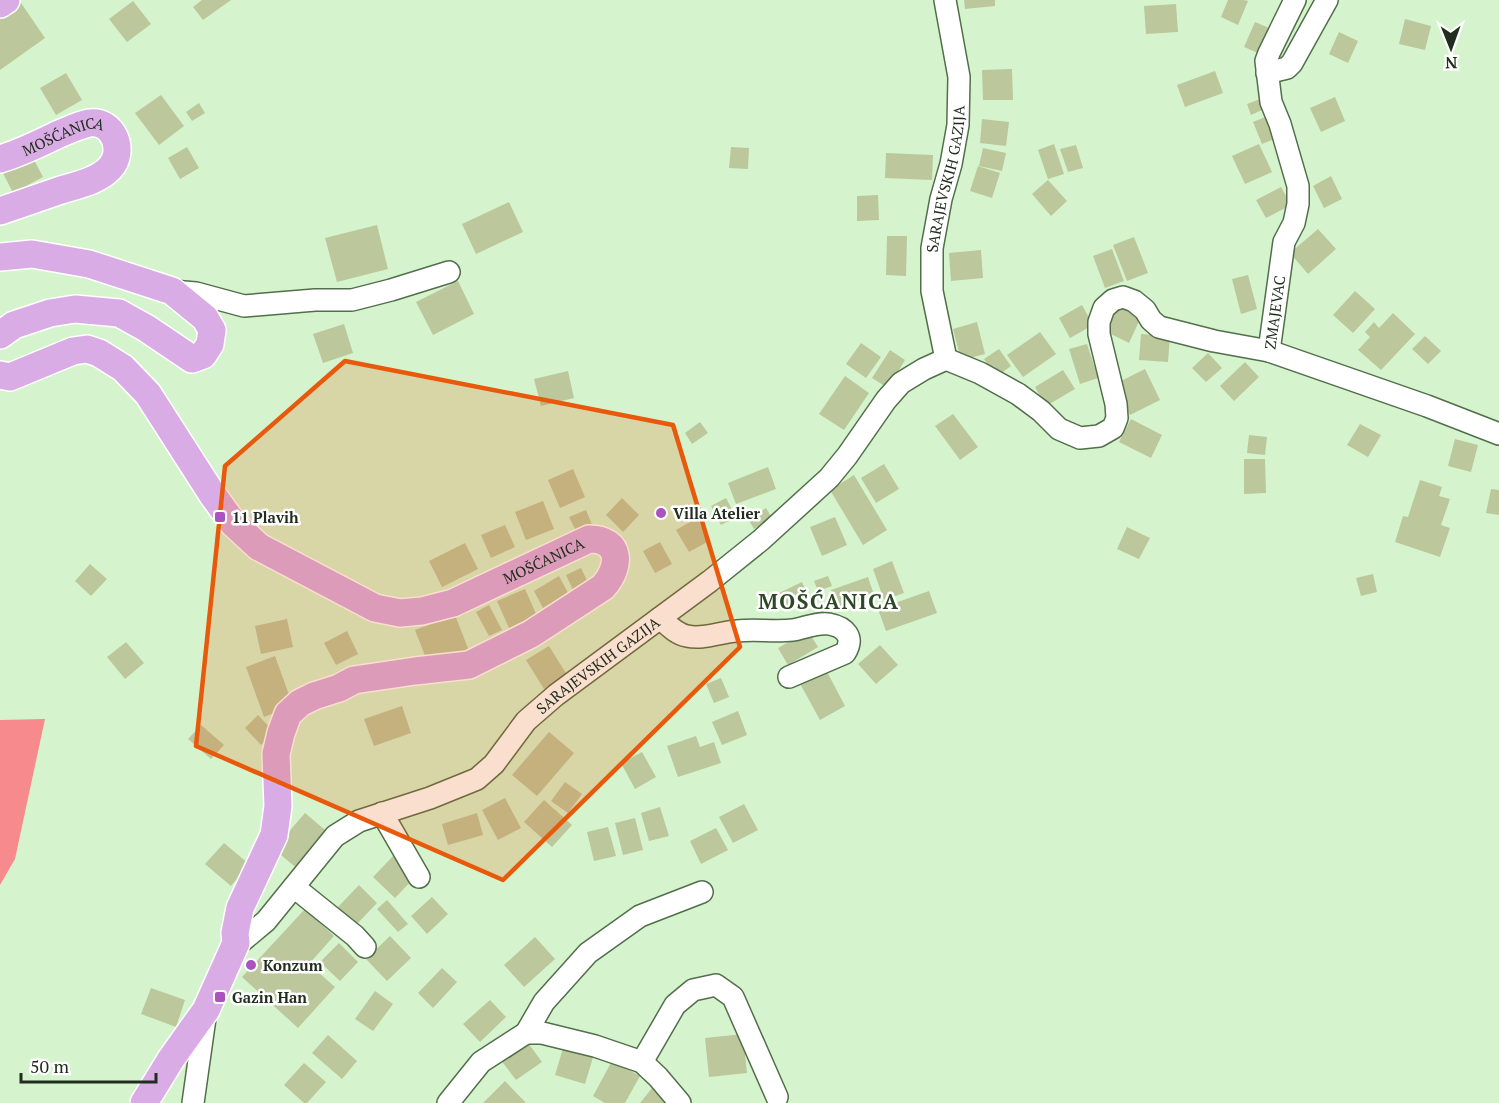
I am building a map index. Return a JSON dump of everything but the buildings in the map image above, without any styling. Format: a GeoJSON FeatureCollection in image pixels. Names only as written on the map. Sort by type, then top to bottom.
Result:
{"type":"FeatureCollection","features":[{"type":"Feature","properties":{"kind":"main road"},"geometry":{"type":"LineString","coordinates":[[0,4],[6,0]]}},
{"type":"Feature","properties":{"kind":"main road","name":"MOŠĆANICA"},"geometry":{"type":"LineString","coordinates":[[0,159],[88,123],[99,122],[109,128],[117,147],[114,163],[110,169],[94,179],[0,211]]}},
{"type":"Feature","properties":{"kind":"main road"},"geometry":{"type":"LineString","coordinates":[[0,257],[32,254],[88,264],[172,291],[205,318],[212,330],[210,345],[203,355],[192,359],[146,328],[119,314],[75,309],[50,313],[24,321],[0,335]]}},
{"type":"Feature","properties":{"kind":"main road","name":"MOŠĆANICA"},"geometry":{"type":"LineString","coordinates":[[0,375],[10,377],[73,351],[87,349],[99,353],[123,368],[148,394],[233,523],[260,547],[375,608],[400,613],[422,611],[453,603],[589,539],[607,542],[614,552],[616,566],[611,578],[603,587],[531,634],[469,665],[354,680],[300,703],[288,714],[276,754],[278,806],[274,835],[240,909],[235,933],[236,943],[206,1010]]}},
{"type":"Feature","properties":{"kind":"main road"},"geometry":{"type":"LineString","coordinates":[[144,1103],[171,1059],[206,1010]]}},
{"type":"Feature","properties":{"kind":"street","name":"SARAJEVSKIH GAZIJA"},"geometry":{"type":"LineString","coordinates":[[236,943],[242,941],[266,921],[335,836],[359,821],[430,798],[477,779],[494,765],[526,721],[556,695],[711,581],[761,540],[829,478],[900,383],[946,359],[932,291],[932,248],[958,125],[959,76],[945,0]]}},
{"type":"Feature","properties":{"kind":"street","name":"ZMAJEVAC"},"geometry":{"type":"LineString","coordinates":[[1295,0],[1266,61],[1271,102],[1298,186],[1298,204],[1294,223],[1284,242],[1269,351],[1427,406],[1499,434]]}},
{"type":"Feature","properties":{"kind":"street"},"geometry":{"type":"LineString","coordinates":[[1267,73],[1287,68],[1292,63],[1327,0]]}},
{"type":"Feature","properties":{"kind":"street"},"geometry":{"type":"LineString","coordinates":[[172,291],[196,293],[244,306],[315,300],[352,300],[449,272]]}},
{"type":"Feature","properties":{"kind":"street"},"geometry":{"type":"LineString","coordinates":[[946,359],[980,373],[1018,394],[1041,411],[1059,429],[1080,438],[1099,436],[1113,428],[1117,418],[1116,404],[1099,334],[1099,322],[1104,308],[1113,300],[1123,297],[1134,300],[1145,310],[1150,320],[1159,327],[1269,351]]}},
{"type":"Feature","properties":{"kind":"street"},"geometry":{"type":"LineString","coordinates":[[660,618],[678,633],[698,637],[737,631],[785,631],[821,623],[838,626],[846,633],[850,640],[844,653],[789,677]]}},
{"type":"Feature","properties":{"kind":"street"},"geometry":{"type":"LineString","coordinates":[[382,813],[419,877]]}},
{"type":"Feature","properties":{"kind":"street"},"geometry":{"type":"LineString","coordinates":[[294,888],[355,936],[365,947]]}},
{"type":"Feature","properties":{"kind":"street"},"geometry":{"type":"LineString","coordinates":[[448,1103],[481,1062],[526,1033],[544,1002],[588,953],[640,916],[702,892]]}},
{"type":"Feature","properties":{"kind":"street"},"geometry":{"type":"LineString","coordinates":[[642,1062],[675,1005],[693,990],[716,985],[733,997],[777,1097]]}},
{"type":"Feature","properties":{"kind":"street"},"geometry":{"type":"LineString","coordinates":[[193,1103],[206,1010]]}},
{"type":"Feature","properties":{"kind":"street"},"geometry":{"type":"LineString","coordinates":[[526,1033],[542,1033],[584,1043],[642,1062],[680,1103]]}},
{"type":"Feature","properties":{"kind":"highlighted area"},"geometry":{"type":"Polygon","coordinates":[[[345,361],[673,425],[740,647],[503,880],[196,746],[225,466],[345,361]]]}},
{"type":"Feature","properties":{"kind":"shaded area"},"geometry":{"type":"Polygon","coordinates":[[[45,719],[15,859],[0,885],[0,720],[45,719]]]}},
{"type":"Feature","properties":{"kind":"place","name":"Villa Atelier"},"geometry":{"type":"Point","coordinates":[661,513]}},
{"type":"Feature","properties":{"kind":"place","name":"11 Plavih"},"geometry":{"type":"Point","coordinates":[220,517]}},
{"type":"Feature","properties":{"kind":"place","name":"Konzum"},"geometry":{"type":"Point","coordinates":[251,965]}},
{"type":"Feature","properties":{"kind":"place","name":"Gazin Han"},"geometry":{"type":"Point","coordinates":[220,997]}},
{"type":"Feature","properties":{"kind":"district","name":"MOŠĆANICA"},"geometry":{"type":"Point","coordinates":[829,601]}}]}
